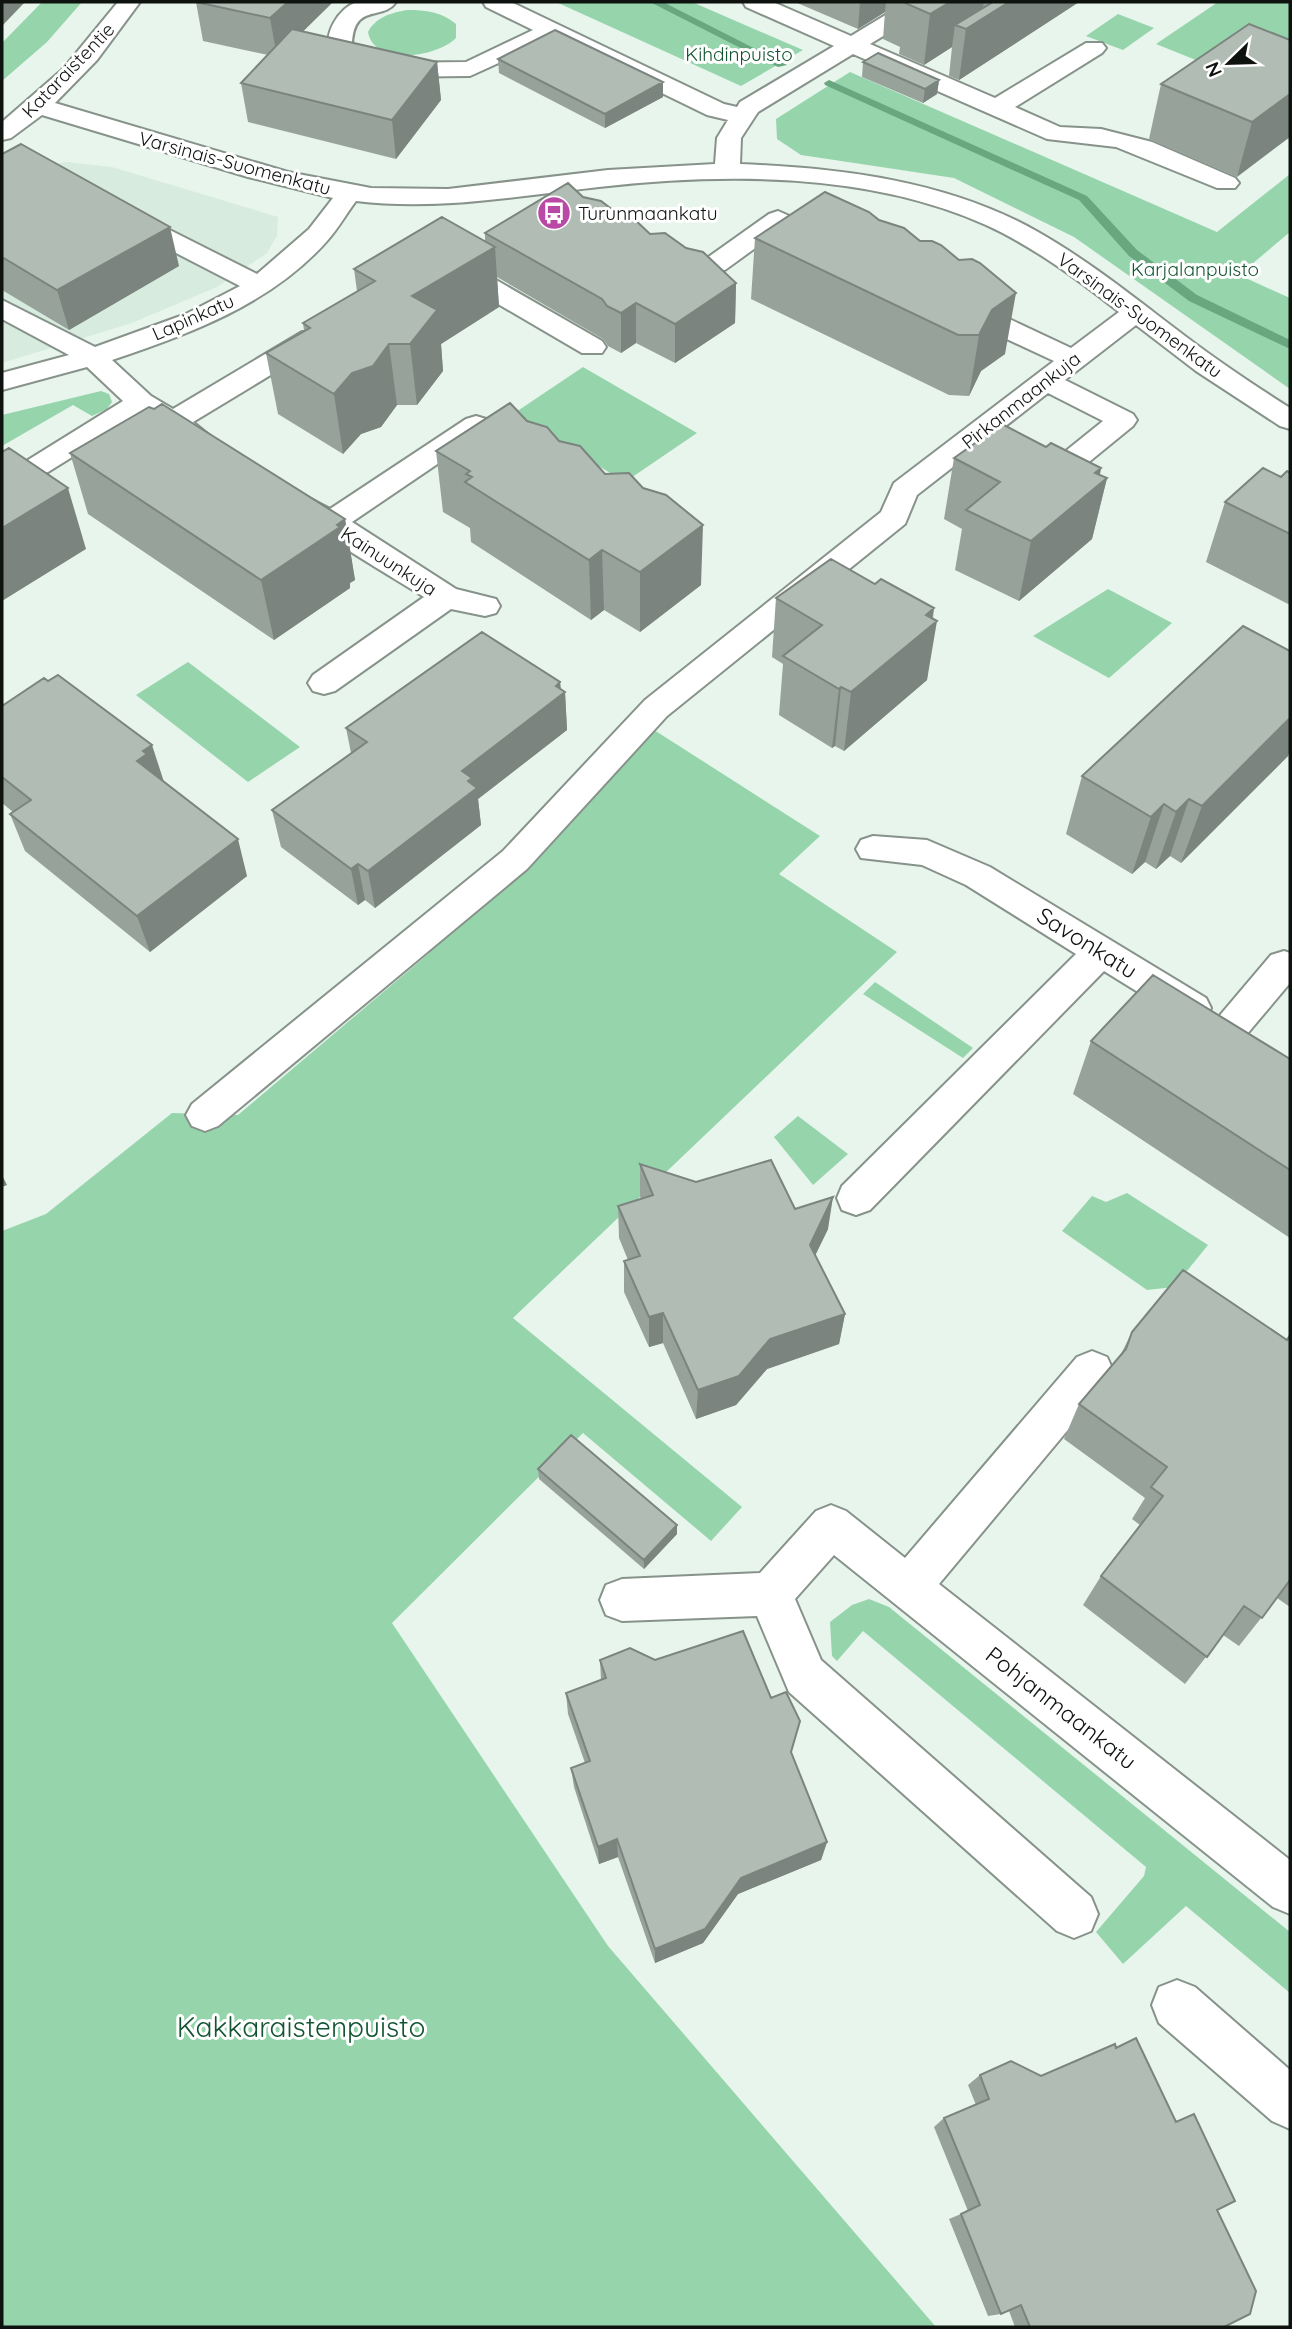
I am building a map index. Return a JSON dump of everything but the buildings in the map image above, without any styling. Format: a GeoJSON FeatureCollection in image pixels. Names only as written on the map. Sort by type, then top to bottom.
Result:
{"type":"FeatureCollection","features":[{"type":"Feature","properties":{"kind":"street","name":"Kataraistentie"},"geometry":{"type":"LineString","coordinates":[[2,133],[38,106],[117,21],[129,2]]}},
{"type":"Feature","properties":{"kind":"street"},"geometry":{"type":"LineString","coordinates":[[385,2],[355,13],[342,25],[339,39],[340,50],[358,63],[382,70],[470,69],[553,29]]}},
{"type":"Feature","properties":{"kind":"street"},"geometry":{"type":"LineString","coordinates":[[494,2],[716,110],[743,116]]}},
{"type":"Feature","properties":{"kind":"street"},"geometry":{"type":"LineString","coordinates":[[754,2],[1056,134],[1099,134],[1147,148],[1226,183]]}},
{"type":"Feature","properties":{"kind":"street"},"geometry":{"type":"LineString","coordinates":[[727,172],[729,138],[749,107],[923,2]]}},
{"type":"Feature","properties":{"kind":"street"},"geometry":{"type":"LineString","coordinates":[[996,108],[1094,48]]}},
{"type":"Feature","properties":{"kind":"street"},"geometry":{"type":"LineString","coordinates":[[925,77],[946,64]]}},
{"type":"Feature","properties":{"kind":"street","name":"Varsinais-Suomenkatu"},"geometry":{"type":"LineString","coordinates":[[38,106],[300,184],[348,194],[398,197],[454,195],[620,177],[727,172],[788,174],[851,182],[963,207],[1058,254],[1206,365],[1290,420]]}},
{"type":"Feature","properties":{"kind":"street","name":"Lapinkatu"},"geometry":{"type":"LineString","coordinates":[[2,382],[93,357],[216,309],[259,285],[305,251],[333,219],[348,194]]}},
{"type":"Feature","properties":{"kind":"street"},"geometry":{"type":"LineString","coordinates":[[104,206],[259,285]]}},
{"type":"Feature","properties":{"kind":"street"},"geometry":{"type":"LineString","coordinates":[[716,264],[778,219],[852,255]]}},
{"type":"Feature","properties":{"kind":"street"},"geometry":{"type":"LineString","coordinates":[[430,268],[443,260],[592,347]]}},
{"type":"Feature","properties":{"kind":"street"},"geometry":{"type":"LineString","coordinates":[[939,296],[1073,360]]}},
{"type":"Feature","properties":{"kind":"street"},"geometry":{"type":"LineString","coordinates":[[2,308],[93,357],[141,402],[218,450]]}},
{"type":"Feature","properties":{"kind":"street","name":"Pirkanmaankuja"},"geometry":{"type":"LineString","coordinates":[[205,1115],[515,860],[656,708],[894,517],[904,490],[1137,311]]}},
{"type":"Feature","properties":{"kind":"street"},"geometry":{"type":"LineString","coordinates":[[174,421],[335,324]]}},
{"type":"Feature","properties":{"kind":"street"},"geometry":{"type":"LineString","coordinates":[[1034,491],[1122,420],[1046,381]]}},
{"type":"Feature","properties":{"kind":"street"},"geometry":{"type":"LineString","coordinates":[[38,466],[141,402]]}},
{"type":"Feature","properties":{"kind":"street"},"geometry":{"type":"LineString","coordinates":[[330,523],[475,425]]}},
{"type":"Feature","properties":{"kind":"street","name":"Kainuunkuja"},"geometry":{"type":"LineString","coordinates":[[286,494],[446,597],[485,606]]}},
{"type":"Feature","properties":{"kind":"street"},"geometry":{"type":"LineString","coordinates":[[324,683],[446,597]]}},
{"type":"Feature","properties":{"kind":"street","name":"Savonkatu"},"geometry":{"type":"LineString","coordinates":[[873,849],[927,853],[978,876],[1260,1049]]}},
{"type":"Feature","properties":{"kind":"street"},"geometry":{"type":"LineString","coordinates":[[856,1198],[1101,951]]}},
{"type":"Feature","properties":{"kind":"street"},"geometry":{"type":"LineString","coordinates":[[1229,1030],[1284,965]]}},
{"type":"Feature","properties":{"kind":"street"},"geometry":{"type":"LineString","coordinates":[[909,1587],[1091,1370]]}},
{"type":"Feature","properties":{"kind":"street","name":"Pohjanmaankatu"},"geometry":{"type":"LineString","coordinates":[[770,1594],[831,1526],[1290,1890]]}},
{"type":"Feature","properties":{"kind":"street"},"geometry":{"type":"LineString","coordinates":[[622,1600],[770,1594],[805,1676],[1074,1914]]}},
{"type":"Feature","properties":{"kind":"street"},"geometry":{"type":"LineString","coordinates":[[1177,2006],[1290,2103]]}},
{"type":"Feature","properties":{"kind":"shaded area"},"geometry":{"type":"Polygon","coordinates":[[[66,162],[112,167],[278,217],[277,236],[267,253],[217,287],[132,323],[2,363],[2,181],[40,166],[66,162]]]}},
{"type":"Feature","properties":{"kind":"green space"},"geometry":{"type":"Polygon","coordinates":[[[42,2],[82,2],[47,42],[2,81],[2,43],[42,2]]]}},
{"type":"Feature","properties":{"kind":"green space","name":"Kihdinpuisto"},"geometry":{"type":"Polygon","coordinates":[[[556,2],[692,2],[803,50],[741,86],[556,2]]]}},
{"type":"Feature","properties":{"kind":"green space"},"geometry":{"type":"Polygon","coordinates":[[[1218,2],[1290,2],[1290,98],[1156,44],[1218,2]]]}},
{"type":"Feature","properties":{"kind":"green space"},"geometry":{"type":"Polygon","coordinates":[[[407,10],[427,11],[445,17],[456,24],[456,38],[435,50],[407,55],[382,50],[373,43],[368,32],[371,27],[390,14],[407,10]]]}},
{"type":"Feature","properties":{"kind":"green space"},"geometry":{"type":"Polygon","coordinates":[[[1118,14],[1154,28],[1123,50],[1086,36],[1118,14]]]}},
{"type":"Feature","properties":{"kind":"green space","name":"Karjalanpuisto"},"geometry":{"type":"Polygon","coordinates":[[[850,72],[1217,232],[1290,174],[1290,232],[1239,275],[1290,298],[1290,389],[1074,237],[954,178],[801,155],[777,139],[776,119],[850,72]]]}},
{"type":"Feature","properties":{"kind":"green space"},"geometry":{"type":"Polygon","coordinates":[[[583,367],[697,433],[625,482],[513,414],[583,367]]]}},
{"type":"Feature","properties":{"kind":"green space"},"geometry":{"type":"Polygon","coordinates":[[[101,391],[109,394],[112,402],[107,409],[92,416],[73,405],[2,446],[2,415],[101,391]]]}},
{"type":"Feature","properties":{"kind":"green space"},"geometry":{"type":"Polygon","coordinates":[[[1108,589],[1172,623],[1109,678],[1033,636],[1108,589]]]}},
{"type":"Feature","properties":{"kind":"green space"},"geometry":{"type":"Polygon","coordinates":[[[188,662],[300,747],[248,782],[136,695],[188,662]]]}},
{"type":"Feature","properties":{"kind":"green space","name":"Kakkaraistenpuisto"},"geometry":{"type":"Polygon","coordinates":[[[651,728],[820,836],[779,874],[897,952],[513,1318],[742,1507],[711,1541],[583,1433],[392,1623],[608,1946],[936,2327],[2,2327],[2,1231],[46,1214],[172,1113],[238,1115],[427,955],[651,728]]]}},
{"type":"Feature","properties":{"kind":"green space"},"geometry":{"type":"Polygon","coordinates":[[[875,982],[973,1048],[963,1058],[863,994],[875,982]]]}},
{"type":"Feature","properties":{"kind":"green space"},"geometry":{"type":"Polygon","coordinates":[[[798,1116],[848,1154],[813,1185],[774,1137],[798,1116]]]}},
{"type":"Feature","properties":{"kind":"green space"},"geometry":{"type":"Polygon","coordinates":[[[1127,1193],[1208,1245],[1174,1287],[1147,1290],[1062,1231],[1092,1196],[1106,1202],[1127,1193]]]}},
{"type":"Feature","properties":{"kind":"green space"},"geometry":{"type":"Polygon","coordinates":[[[869,1599],[889,1607],[1290,1932],[1290,1993],[1186,1906],[1123,1964],[1096,1932],[1144,1876],[1146,1867],[863,1631],[837,1661],[832,1656],[830,1622],[852,1605],[869,1599]]]}},
{"type":"Feature","properties":{"kind":"waterway"},"geometry":{"type":"LineString","coordinates":[[655,2],[782,65]]}},
{"type":"Feature","properties":{"kind":"waterway"},"geometry":{"type":"LineString","coordinates":[[829,83],[1083,198],[1133,253],[1193,298],[1290,345]]}},
{"type":"Feature","properties":{"kind":"place","name":"Turunmaankatu"},"geometry":{"type":"Point","coordinates":[554,213]}}]}
